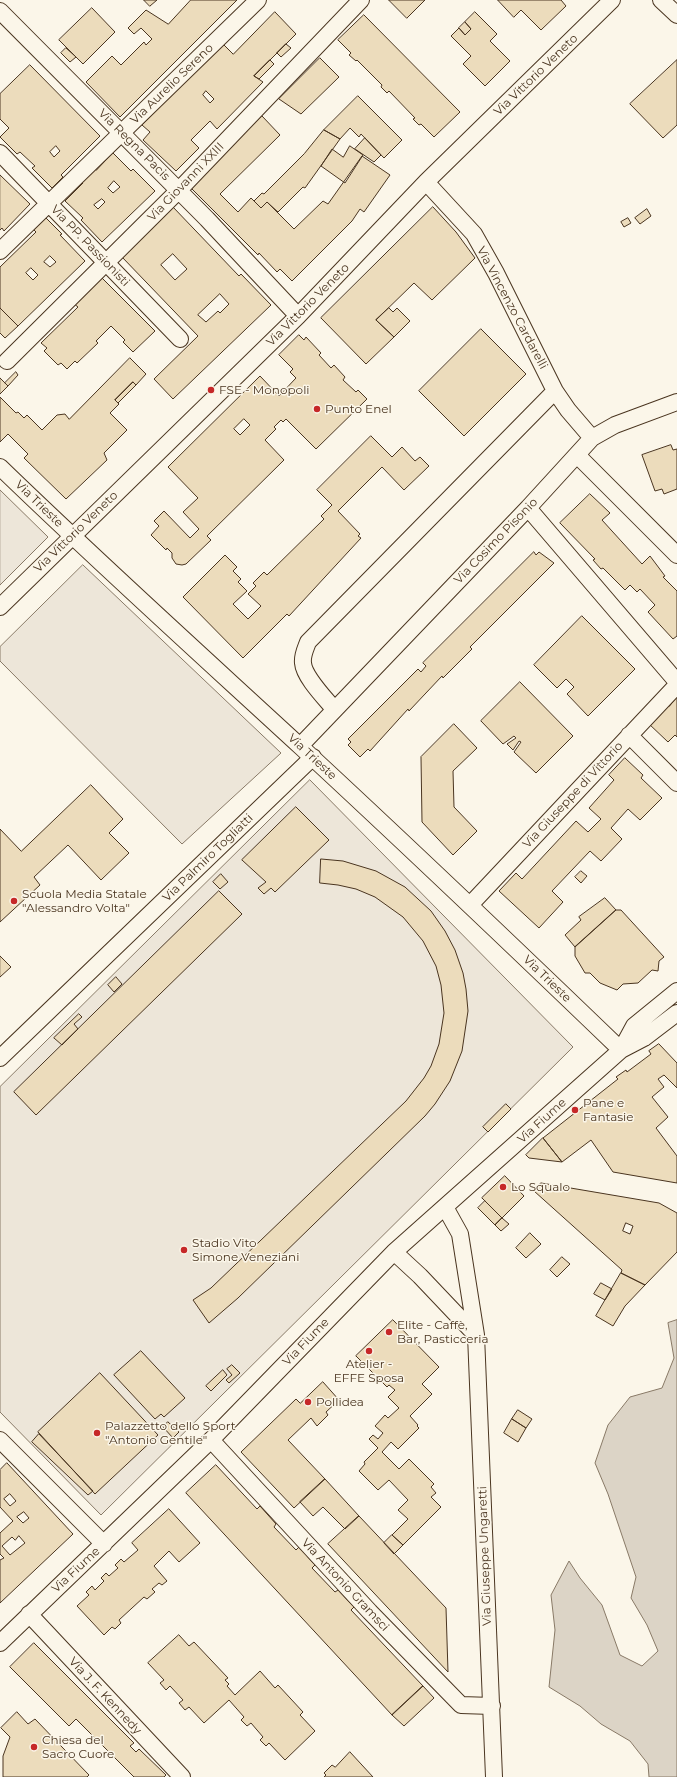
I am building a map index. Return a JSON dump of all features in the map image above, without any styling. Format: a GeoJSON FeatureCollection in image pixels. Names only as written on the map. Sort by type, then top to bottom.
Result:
{"type":"FeatureCollection","features":[{"type":"Feature","properties":{"kind":"street"},"geometry":{"type":"LineString","coordinates":[[0,4],[2,0]]}},
{"type":"Feature","properties":{"kind":"street","name":"Via Aurelio Sereno"},"geometry":{"type":"LineString","coordinates":[[0,251],[258,0]]}},
{"type":"Feature","properties":{"kind":"street","name":"Via Giovanni XXIII"},"geometry":{"type":"LineString","coordinates":[[7,361],[178,190],[361,0]]}},
{"type":"Feature","properties":{"kind":"street","name":"Via Vittorio Veneto"},"geometry":{"type":"LineString","coordinates":[[0,607],[298,316],[426,182],[612,0]]}},
{"type":"Feature","properties":{"kind":"street"},"geometry":{"type":"LineString","coordinates":[[661,0],[677,15]]}},
{"type":"Feature","properties":{"kind":"street","name":"Via Regna Pacis"},"geometry":{"type":"LineString","coordinates":[[0,11],[178,190],[298,316]]}},
{"type":"Feature","properties":{"kind":"street","name":"Via PP. Passionisti"},"geometry":{"type":"LineString","coordinates":[[0,153],[180,339]]}},
{"type":"Feature","properties":{"kind":"street","name":"Via Vincenzo Cardarelli"},"geometry":{"type":"LineString","coordinates":[[426,182],[474,234],[496,273],[556,391],[568,410],[592,438]]}},
{"type":"Feature","properties":{"kind":"street"},"geometry":{"type":"LineString","coordinates":[[334,709],[306,672],[303,663],[304,652],[308,642],[556,391]]}},
{"type":"Feature","properties":{"kind":"street","name":"Via Cosimo Pisonio"},"geometry":{"type":"LineString","coordinates":[[300,746],[528,508],[592,438],[615,425],[677,402]]}},
{"type":"Feature","properties":{"kind":"street"},"geometry":{"type":"LineString","coordinates":[[577,455],[677,554]]}},
{"type":"Feature","properties":{"kind":"street","name":"Via Trieste"},"geometry":{"type":"LineString","coordinates":[[0,466],[71,536],[312,757],[470,905],[621,1050]]}},
{"type":"Feature","properties":{"kind":"street","name":"Via Giuseppe di Vittorio"},"geometry":{"type":"LineString","coordinates":[[470,905],[677,683],[528,508]]}},
{"type":"Feature","properties":{"kind":"street"},"geometry":{"type":"LineString","coordinates":[[630,735],[677,783]]}},
{"type":"Feature","properties":{"kind":"street","name":"Via Palmiro Togliatti"},"geometry":{"type":"LineString","coordinates":[[0,1058],[312,757]]}},
{"type":"Feature","properties":{"kind":"street"},"geometry":{"type":"LineString","coordinates":[[621,1050],[634,1026],[677,991]]}},
{"type":"Feature","properties":{"kind":"street"},"geometry":{"type":"LineString","coordinates":[[621,1050],[644,1038],[677,1013]]}},
{"type":"Feature","properties":{"kind":"street","name":"Via Fiume"},"geometry":{"type":"LineString","coordinates":[[0,1643],[211,1440],[394,1252],[621,1050]]}},
{"type":"Feature","properties":{"kind":"street","name":"Via Giuseppe Ungaretti"},"geometry":{"type":"LineString","coordinates":[[445,1207],[460,1234],[476,1335],[494,1777]]}},
{"type":"Feature","properties":{"kind":"street"},"geometry":{"type":"LineString","coordinates":[[394,1252],[420,1276],[476,1335]]}},
{"type":"Feature","properties":{"kind":"street"},"geometry":{"type":"LineString","coordinates":[[0,1440],[104,1544]]}},
{"type":"Feature","properties":{"kind":"street","name":"Via Antonio Gramsci"},"geometry":{"type":"LineString","coordinates":[[211,1440],[370,1612],[460,1705],[492,1706]]}},
{"type":"Feature","properties":{"kind":"street","name":"Via J. F. Kennedy"},"geometry":{"type":"LineString","coordinates":[[29,1614],[182,1777]]}},
{"type":"Feature","properties":{"kind":"shaded area"},"geometry":{"type":"Polygon","coordinates":[[[0,490],[48,537],[0,585],[0,490]]]}},
{"type":"Feature","properties":{"kind":"shaded area"},"geometry":{"type":"Polygon","coordinates":[[[83,565],[281,753],[182,844],[0,661],[0,647],[83,565]]]}},
{"type":"Feature","properties":{"kind":"shaded area","name":"Stadio Vito Simone Veneziani"},"geometry":{"type":"Polygon","coordinates":[[[310,780],[573,1047],[101,1515],[0,1412],[0,1087],[310,780]]]}},
{"type":"Feature","properties":{"kind":"shaded area"},"geometry":{"type":"Polygon","coordinates":[[[677,1320],[677,1777],[649,1777],[648,1764],[630,1741],[601,1724],[580,1706],[549,1687],[555,1630],[551,1595],[569,1561],[580,1578],[602,1605],[620,1655],[642,1666],[658,1651],[647,1625],[631,1598],[636,1577],[608,1494],[595,1463],[608,1425],[630,1397],[662,1388],[674,1358],[668,1323],[677,1320]]]}},
{"type":"Feature","properties":{"kind":"building"},"geometry":{"type":"Polygon","coordinates":[[[144,0],[157,0],[150,6],[144,0]]]}},
{"type":"Feature","properties":{"kind":"building"},"geometry":{"type":"Polygon","coordinates":[[[191,0],[237,0],[120,117],[86,82],[112,56],[121,65],[144,42],[146,45],[152,39],[141,28],[134,34],[128,28],[146,10],[168,24],[191,0]]]}},
{"type":"Feature","properties":{"kind":"building"},"geometry":{"type":"Polygon","coordinates":[[[389,0],[425,0],[407,18],[389,0]]]}},
{"type":"Feature","properties":{"kind":"building"},"geometry":{"type":"Polygon","coordinates":[[[498,0],[561,0],[566,6],[541,30],[521,10],[514,17],[498,0]]]}},
{"type":"Feature","properties":{"kind":"building"},"geometry":{"type":"Polygon","coordinates":[[[92,8],[115,32],[83,64],[59,40],[92,8]]]}},
{"type":"Feature","properties":{"kind":"building"},"geometry":{"type":"Polygon","coordinates":[[[275,12],[296,34],[254,76],[263,82],[217,129],[210,121],[191,140],[199,148],[176,171],[143,140],[150,132],[142,125],[223,44],[233,54],[275,12]],[[206,91],[203,95],[210,103],[214,99],[206,91]]]}},
{"type":"Feature","properties":{"kind":"building"},"geometry":{"type":"Polygon","coordinates":[[[475,12],[497,34],[490,41],[510,61],[485,86],[463,64],[471,56],[451,36],[459,28],[465,35],[471,29],[465,22],[475,12]]]}},
{"type":"Feature","properties":{"kind":"building"},"geometry":{"type":"Polygon","coordinates":[[[364,15],[460,112],[434,137],[421,124],[419,125],[413,119],[415,118],[389,91],[387,93],[381,87],[382,85],[357,60],[356,61],[349,55],[351,53],[338,40],[364,15]]]}},
{"type":"Feature","properties":{"kind":"building"},"geometry":{"type":"Polygon","coordinates":[[[465,22],[471,29],[465,35],[459,28],[465,22]]]}},
{"type":"Feature","properties":{"kind":"building"},"geometry":{"type":"Polygon","coordinates":[[[286,44],[291,48],[281,57],[277,53],[286,44]]]}},
{"type":"Feature","properties":{"kind":"building"},"geometry":{"type":"Polygon","coordinates":[[[66,48],[76,57],[70,62],[61,53],[66,48]]]}},
{"type":"Feature","properties":{"kind":"building"},"geometry":{"type":"Polygon","coordinates":[[[320,58],[339,77],[301,114],[279,99],[320,58]]]}},
{"type":"Feature","properties":{"kind":"building"},"geometry":{"type":"Polygon","coordinates":[[[270,60],[274,64],[259,79],[254,76],[270,60]]]}},
{"type":"Feature","properties":{"kind":"building"},"geometry":{"type":"Polygon","coordinates":[[[677,60],[677,125],[663,138],[630,104],[677,60]]]}},
{"type":"Feature","properties":{"kind":"building"},"geometry":{"type":"Polygon","coordinates":[[[30,65],[100,136],[61,175],[63,177],[52,188],[32,168],[35,166],[20,152],[17,154],[0,137],[9,128],[0,119],[0,94],[30,65]],[[56,146],[50,152],[54,157],[60,151],[56,146]]]}},
{"type":"Feature","properties":{"kind":"building"},"geometry":{"type":"Polygon","coordinates":[[[358,96],[402,140],[384,158],[361,134],[359,137],[350,128],[340,139],[324,130],[358,96]]]}},
{"type":"Feature","properties":{"kind":"building"},"geometry":{"type":"Polygon","coordinates":[[[262,116],[280,135],[220,194],[238,212],[251,198],[261,208],[267,202],[294,229],[323,201],[328,204],[362,156],[390,175],[364,212],[360,209],[352,221],[292,281],[280,269],[277,272],[259,253],[258,255],[190,187],[262,116]]]}},
{"type":"Feature","properties":{"kind":"building"},"geometry":{"type":"Polygon","coordinates":[[[324,130],[340,139],[305,188],[303,187],[278,212],[267,202],[261,208],[254,201],[262,193],[264,194],[304,154],[324,130]]]}},
{"type":"Feature","properties":{"kind":"building"},"geometry":{"type":"Polygon","coordinates":[[[365,138],[381,155],[374,162],[355,149],[365,138]]]}},
{"type":"Feature","properties":{"kind":"building"},"geometry":{"type":"Polygon","coordinates":[[[350,146],[363,155],[345,183],[321,166],[332,149],[343,157],[350,146]]]}},
{"type":"Feature","properties":{"kind":"building"},"geometry":{"type":"Polygon","coordinates":[[[113,153],[131,171],[133,169],[155,191],[102,242],[81,220],[83,218],[65,201],[83,183],[81,181],[94,168],[96,170],[113,153]],[[114,181],[108,188],[113,193],[120,187],[114,181]],[[102,199],[94,205],[98,209],[105,202],[102,199]]]}},
{"type":"Feature","properties":{"kind":"building"},"geometry":{"type":"Polygon","coordinates":[[[0,175],[30,204],[4,231],[2,228],[0,230],[0,175]]]}},
{"type":"Feature","properties":{"kind":"building"},"geometry":{"type":"Polygon","coordinates":[[[172,206],[239,276],[241,274],[271,305],[173,399],[154,379],[198,336],[121,256],[172,206]],[[173,254],[161,265],[175,280],[187,269],[173,254]],[[220,294],[198,315],[206,322],[218,311],[220,313],[229,304],[220,294]]]}},
{"type":"Feature","properties":{"kind":"building"},"geometry":{"type":"Polygon","coordinates":[[[433,207],[456,232],[475,258],[432,300],[414,283],[376,320],[394,337],[366,364],[321,318],[433,207]]]}},
{"type":"Feature","properties":{"kind":"building"},"geometry":{"type":"Polygon","coordinates":[[[647,209],[651,216],[640,224],[635,218],[647,209]]]}},
{"type":"Feature","properties":{"kind":"building"},"geometry":{"type":"Polygon","coordinates":[[[46,218],[85,261],[18,326],[0,308],[0,267],[36,232],[34,230],[46,218]],[[50,256],[44,262],[50,267],[56,262],[50,256]],[[31,268],[26,273],[33,280],[38,275],[31,268]]]}},
{"type":"Feature","properties":{"kind":"building"},"geometry":{"type":"Polygon","coordinates":[[[628,218],[631,223],[624,227],[621,222],[628,218]]]}},
{"type":"Feature","properties":{"kind":"building"},"geometry":{"type":"Polygon","coordinates":[[[100,276],[155,331],[133,352],[123,342],[125,340],[111,326],[96,341],[98,343],[77,363],[75,361],[67,369],[61,363],[58,365],[44,351],[47,348],[41,343],[78,307],[73,303],[100,276]]]}},
{"type":"Feature","properties":{"kind":"building"},"geometry":{"type":"Polygon","coordinates":[[[0,308],[18,326],[5,338],[0,333],[0,308]]]}},
{"type":"Feature","properties":{"kind":"building"},"geometry":{"type":"Polygon","coordinates":[[[389,308],[393,312],[397,308],[410,321],[394,337],[376,320],[389,308]]]}},
{"type":"Feature","properties":{"kind":"building"},"geometry":{"type":"Polygon","coordinates":[[[481,329],[526,374],[464,436],[419,391],[481,329]]]}},
{"type":"Feature","properties":{"kind":"building"},"geometry":{"type":"Polygon","coordinates":[[[299,335],[304,340],[306,337],[321,353],[319,355],[331,368],[334,365],[345,377],[343,380],[356,392],[358,390],[367,399],[316,449],[286,419],[283,422],[281,420],[274,427],[276,429],[265,440],[284,460],[207,536],[211,540],[186,564],[176,564],[172,558],[172,553],[167,548],[166,550],[151,535],[159,526],[154,521],[164,511],[190,538],[199,529],[183,512],[198,498],[168,467],[260,376],[279,396],[296,378],[290,372],[293,369],[279,355],[299,335]],[[244,419],[234,429],[240,435],[250,425],[244,419]]]}},
{"type":"Feature","properties":{"kind":"building"},"geometry":{"type":"Polygon","coordinates":[[[130,358],[146,374],[136,385],[133,382],[115,400],[119,404],[110,413],[127,430],[104,453],[107,460],[66,499],[24,458],[28,454],[8,434],[0,442],[0,397],[16,413],[18,412],[24,418],[27,415],[42,430],[57,415],[65,414],[69,419],[130,358]]]}},
{"type":"Feature","properties":{"kind":"building"},"geometry":{"type":"Polygon","coordinates":[[[16,372],[18,375],[8,386],[5,383],[16,372]]]}},
{"type":"Feature","properties":{"kind":"building"},"geometry":{"type":"Polygon","coordinates":[[[0,378],[8,386],[0,394],[0,378]]]}},
{"type":"Feature","properties":{"kind":"building"},"geometry":{"type":"Polygon","coordinates":[[[133,382],[136,385],[118,403],[115,400],[133,382]]]}},
{"type":"Feature","properties":{"kind":"building"},"geometry":{"type":"Polygon","coordinates":[[[371,436],[392,457],[402,447],[415,461],[420,457],[429,466],[404,490],[382,467],[338,511],[360,534],[358,536],[361,538],[289,616],[287,614],[243,658],[183,597],[225,555],[237,567],[233,571],[241,579],[238,582],[247,591],[233,604],[248,619],[261,606],[248,594],[256,586],[253,583],[264,572],[267,575],[324,519],[321,516],[332,505],[317,490],[371,436]]]}},
{"type":"Feature","properties":{"kind":"building"},"geometry":{"type":"Polygon","coordinates":[[[671,445],[673,450],[677,449],[677,489],[664,494],[662,489],[655,491],[642,455],[671,445]]]}},
{"type":"Feature","properties":{"kind":"building"},"geometry":{"type":"Polygon","coordinates":[[[590,494],[610,513],[602,520],[642,564],[650,556],[665,576],[663,577],[677,591],[677,636],[673,639],[648,612],[655,605],[640,589],[637,592],[630,585],[625,590],[603,568],[601,569],[593,560],[595,559],[560,523],[590,494]]]}},
{"type":"Feature","properties":{"kind":"building"},"geometry":{"type":"Polygon","coordinates":[[[534,552],[536,555],[539,552],[554,563],[470,647],[472,649],[443,678],[442,676],[409,711],[408,709],[370,751],[368,749],[360,757],[348,745],[351,742],[348,739],[418,669],[421,672],[426,666],[423,663],[534,552]]]}},
{"type":"Feature","properties":{"kind":"building"},"geometry":{"type":"Polygon","coordinates":[[[582,616],[635,669],[588,716],[567,694],[574,687],[566,679],[557,688],[534,665],[582,616]]]}},
{"type":"Feature","properties":{"kind":"building"},"geometry":{"type":"Polygon","coordinates":[[[520,682],[573,736],[536,773],[514,752],[521,742],[519,741],[513,750],[507,744],[516,738],[514,736],[503,744],[481,721],[520,682]]]}},
{"type":"Feature","properties":{"kind":"building"},"geometry":{"type":"Polygon","coordinates":[[[677,697],[677,737],[675,735],[668,742],[648,723],[665,702],[669,706],[677,697]]]}},
{"type":"Feature","properties":{"kind":"building"},"geometry":{"type":"Polygon","coordinates":[[[454,724],[477,748],[453,771],[454,807],[477,831],[453,855],[422,822],[421,757],[454,724]]]}},
{"type":"Feature","properties":{"kind":"building"},"geometry":{"type":"Polygon","coordinates":[[[625,758],[643,775],[641,778],[662,798],[640,820],[628,809],[611,828],[622,839],[601,861],[590,851],[552,891],[563,902],[539,928],[499,891],[516,873],[522,879],[576,821],[588,832],[601,819],[589,808],[614,780],[609,775],[625,758]]]}},
{"type":"Feature","properties":{"kind":"building"},"geometry":{"type":"Polygon","coordinates":[[[91,785],[123,819],[109,833],[129,853],[101,880],[68,845],[34,877],[40,885],[0,922],[0,829],[21,851],[91,785]]]}},
{"type":"Feature","properties":{"kind":"building"},"geometry":{"type":"Polygon","coordinates":[[[296,807],[329,840],[275,892],[271,888],[264,894],[258,888],[266,882],[242,860],[296,807]]]}},
{"type":"Feature","properties":{"kind":"building"},"geometry":{"type":"Polygon","coordinates":[[[321,859],[343,861],[376,871],[405,887],[431,911],[445,931],[455,950],[463,973],[468,1011],[462,1051],[450,1081],[425,1116],[238,1298],[209,1323],[193,1300],[211,1288],[406,1101],[424,1078],[431,1066],[439,1044],[444,1013],[441,985],[436,966],[423,941],[403,917],[375,897],[356,889],[320,883],[321,859]]]}},
{"type":"Feature","properties":{"kind":"building"},"geometry":{"type":"Polygon","coordinates":[[[581,871],[587,876],[581,883],[575,877],[581,871]]]}},
{"type":"Feature","properties":{"kind":"building"},"geometry":{"type":"Polygon","coordinates":[[[221,874],[228,882],[220,889],[213,882],[221,874]]]}},
{"type":"Feature","properties":{"kind":"building"},"geometry":{"type":"Polygon","coordinates":[[[219,891],[242,914],[36,1115],[14,1092],[219,891]]]}},
{"type":"Feature","properties":{"kind":"building"},"geometry":{"type":"Polygon","coordinates":[[[605,898],[616,910],[575,947],[565,935],[581,920],[579,917],[605,898]]]}},
{"type":"Feature","properties":{"kind":"building"},"geometry":{"type":"Polygon","coordinates":[[[616,910],[621,910],[664,957],[659,961],[658,971],[652,970],[638,983],[623,984],[617,990],[600,983],[590,973],[585,973],[575,956],[575,947],[616,910]]]}},
{"type":"Feature","properties":{"kind":"building"},"geometry":{"type":"Polygon","coordinates":[[[0,956],[11,967],[0,977],[0,956]]]}},
{"type":"Feature","properties":{"kind":"building"},"geometry":{"type":"Polygon","coordinates":[[[116,977],[122,984],[114,992],[108,985],[116,977]]]}},
{"type":"Feature","properties":{"kind":"building"},"geometry":{"type":"Polygon","coordinates":[[[79,1014],[82,1017],[74,1024],[78,1029],[62,1045],[54,1038],[79,1014]]]}},
{"type":"Feature","properties":{"kind":"building"},"geometry":{"type":"Polygon","coordinates":[[[659,1044],[677,1063],[677,1088],[664,1075],[658,1079],[664,1087],[652,1097],[668,1117],[656,1128],[677,1156],[677,1183],[613,1172],[591,1140],[562,1162],[543,1138],[618,1079],[616,1077],[626,1070],[627,1072],[651,1054],[649,1051],[659,1044]]]}},
{"type":"Feature","properties":{"kind":"building"},"geometry":{"type":"Polygon","coordinates":[[[506,1104],[511,1109],[488,1132],[483,1127],[506,1104]]]}},
{"type":"Feature","properties":{"kind":"building"},"geometry":{"type":"Polygon","coordinates":[[[543,1138],[562,1162],[529,1158],[526,1155],[543,1138]]]}},
{"type":"Feature","properties":{"kind":"building"},"geometry":{"type":"Polygon","coordinates":[[[505,1176],[524,1196],[502,1218],[482,1198],[505,1176]]]}},
{"type":"Feature","properties":{"kind":"building"},"geometry":{"type":"Polygon","coordinates":[[[541,1183],[659,1203],[677,1213],[677,1252],[645,1285],[621,1273],[622,1270],[534,1191],[541,1183]],[[626,1223],[623,1231],[630,1234],[633,1226],[626,1223]]]}},
{"type":"Feature","properties":{"kind":"building"},"geometry":{"type":"Polygon","coordinates":[[[485,1201],[502,1218],[495,1225],[478,1208],[485,1201]]]}},
{"type":"Feature","properties":{"kind":"building"},"geometry":{"type":"Polygon","coordinates":[[[502,1218],[509,1224],[501,1231],[495,1225],[502,1218]]]}},
{"type":"Feature","properties":{"kind":"building"},"geometry":{"type":"Polygon","coordinates":[[[530,1233],[541,1244],[526,1258],[516,1248],[530,1233]]]}},
{"type":"Feature","properties":{"kind":"building"},"geometry":{"type":"Polygon","coordinates":[[[562,1257],[570,1264],[557,1277],[550,1270],[562,1257]]]}},
{"type":"Feature","properties":{"kind":"building"},"geometry":{"type":"Polygon","coordinates":[[[621,1273],[645,1285],[625,1306],[613,1326],[596,1316],[621,1273]]]}},
{"type":"Feature","properties":{"kind":"building"},"geometry":{"type":"Polygon","coordinates":[[[601,1283],[612,1289],[605,1300],[594,1294],[601,1283]]]}},
{"type":"Feature","properties":{"kind":"building"},"geometry":{"type":"Polygon","coordinates":[[[393,1320],[439,1367],[422,1384],[432,1394],[410,1416],[419,1428],[398,1449],[391,1442],[382,1452],[399,1469],[409,1459],[434,1484],[431,1487],[436,1493],[431,1497],[441,1507],[403,1545],[392,1535],[408,1519],[398,1510],[408,1500],[389,1480],[378,1490],[359,1471],[365,1464],[364,1462],[378,1448],[369,1439],[373,1435],[378,1439],[383,1433],[375,1426],[385,1415],[388,1418],[399,1408],[388,1397],[395,1390],[389,1385],[387,1387],[356,1356],[393,1320]]]}},
{"type":"Feature","properties":{"kind":"building"},"geometry":{"type":"Polygon","coordinates":[[[141,1351],[185,1398],[164,1417],[161,1414],[155,1419],[114,1375],[141,1351]]]}},
{"type":"Feature","properties":{"kind":"building"},"geometry":{"type":"Polygon","coordinates":[[[232,1365],[240,1373],[229,1383],[226,1380],[232,1375],[227,1369],[232,1365]]]}},
{"type":"Feature","properties":{"kind":"building"},"geometry":{"type":"Polygon","coordinates":[[[223,1370],[227,1375],[211,1391],[206,1386],[223,1370]]]}},
{"type":"Feature","properties":{"kind":"building","name":"Palazzetto dello Sport \"Antonio Gentile\""},"geometry":{"type":"Polygon","coordinates":[[[100,1373],[158,1435],[95,1494],[38,1432],[100,1373]]]}},
{"type":"Feature","properties":{"kind":"building"},"geometry":{"type":"Polygon","coordinates":[[[323,1382],[339,1400],[326,1412],[328,1415],[317,1426],[311,1418],[288,1440],[325,1479],[294,1508],[241,1452],[296,1399],[300,1403],[323,1382]]]}},
{"type":"Feature","properties":{"kind":"building"},"geometry":{"type":"Polygon","coordinates":[[[518,1410],[532,1419],[526,1428],[512,1419],[518,1410]]]}},
{"type":"Feature","properties":{"kind":"building"},"geometry":{"type":"Polygon","coordinates":[[[512,1419],[526,1428],[518,1442],[504,1433],[512,1419]]]}},
{"type":"Feature","properties":{"kind":"building"},"geometry":{"type":"Polygon","coordinates":[[[168,1422],[179,1432],[173,1438],[163,1427],[168,1422]]]}},
{"type":"Feature","properties":{"kind":"building"},"geometry":{"type":"Polygon","coordinates":[[[39,1434],[93,1491],[88,1495],[32,1442],[39,1434]]]}},
{"type":"Feature","properties":{"kind":"building"},"geometry":{"type":"Polygon","coordinates":[[[7,1463],[73,1534],[0,1603],[0,1560],[4,1558],[0,1554],[0,1533],[13,1521],[0,1507],[0,1470],[7,1463]],[[10,1494],[4,1499],[10,1506],[16,1501],[10,1494]],[[24,1512],[17,1517],[23,1523],[29,1518],[24,1512]],[[19,1536],[15,1540],[12,1537],[2,1546],[10,1555],[25,1543],[19,1536]]]}},
{"type":"Feature","properties":{"kind":"building"},"geometry":{"type":"Polygon","coordinates":[[[216,1465],[257,1509],[260,1506],[276,1524],[274,1527],[296,1550],[299,1547],[315,1565],[312,1568],[335,1592],[338,1590],[354,1607],[351,1610],[423,1686],[392,1715],[186,1493],[216,1465]]]}},
{"type":"Feature","properties":{"kind":"building"},"geometry":{"type":"Polygon","coordinates":[[[325,1479],[359,1516],[345,1529],[323,1507],[313,1516],[300,1502],[325,1479]]]}},
{"type":"Feature","properties":{"kind":"building"},"geometry":{"type":"Polygon","coordinates":[[[169,1509],[200,1543],[179,1562],[169,1551],[154,1566],[167,1581],[162,1585],[159,1583],[152,1589],[155,1592],[147,1599],[144,1597],[119,1620],[121,1623],[115,1629],[112,1627],[104,1635],[77,1606],[89,1595],[86,1592],[92,1586],[95,1590],[104,1581],[101,1578],[106,1573],[109,1576],[118,1568],[115,1565],[121,1559],[124,1562],[138,1550],[132,1543],[169,1509]]]}},
{"type":"Feature","properties":{"kind":"building"},"geometry":{"type":"Polygon","coordinates":[[[359,1516],[446,1608],[448,1672],[328,1544],[359,1516]]]}},
{"type":"Feature","properties":{"kind":"building"},"geometry":{"type":"Polygon","coordinates":[[[392,1535],[403,1545],[394,1554],[384,1543],[392,1535]]]}},
{"type":"Feature","properties":{"kind":"building"},"geometry":{"type":"Polygon","coordinates":[[[179,1635],[189,1646],[194,1642],[228,1678],[225,1680],[229,1684],[227,1686],[235,1695],[260,1671],[275,1688],[278,1685],[303,1712],[300,1715],[315,1731],[285,1760],[269,1743],[266,1746],[260,1740],[263,1737],[251,1723],[247,1726],[241,1720],[244,1717],[229,1700],[204,1723],[189,1707],[185,1710],[179,1703],[183,1700],[170,1686],[166,1690],[160,1683],[164,1680],[148,1663],[179,1635]]]}},
{"type":"Feature","properties":{"kind":"building"},"geometry":{"type":"Polygon","coordinates":[[[34,1643],[134,1743],[130,1746],[136,1752],[139,1749],[166,1775],[164,1777],[134,1777],[76,1719],[69,1726],[10,1667],[34,1643]]]}},
{"type":"Feature","properties":{"kind":"building"},"geometry":{"type":"Polygon","coordinates":[[[423,1686],[434,1698],[404,1726],[392,1715],[423,1686]]]}},
{"type":"Feature","properties":{"kind":"building","name":"Chiesa del Sacro Cuore"},"geometry":{"type":"Polygon","coordinates":[[[17,1712],[28,1724],[35,1719],[89,1775],[87,1777],[3,1777],[3,1756],[10,1737],[1,1728],[17,1712]]]}},
{"type":"Feature","properties":{"kind":"building"},"geometry":{"type":"Polygon","coordinates":[[[350,1752],[373,1777],[324,1777],[326,1775],[324,1773],[332,1765],[335,1767],[350,1752]]]}},
{"type":"Feature","properties":{"kind":"place","name":"FSE - Monopoli"},"geometry":{"type":"Point","coordinates":[211,390]}},
{"type":"Feature","properties":{"kind":"place","name":"Punto Enel"},"geometry":{"type":"Point","coordinates":[317,409]}},
{"type":"Feature","properties":{"kind":"place","name":"Scuola Media Statale \"Alessandro Volta\""},"geometry":{"type":"Point","coordinates":[14,901]}},
{"type":"Feature","properties":{"kind":"place","name":"Pane e Fantasie"},"geometry":{"type":"Point","coordinates":[575,1110]}},
{"type":"Feature","properties":{"kind":"place","name":"Lo Squalo"},"geometry":{"type":"Point","coordinates":[503,1187]}},
{"type":"Feature","properties":{"kind":"place","name":"Stadio Vito Simone Veneziani"},"geometry":{"type":"Point","coordinates":[184,1250]}},
{"type":"Feature","properties":{"kind":"place","name":"Elite - Caffè, Bar, Pasticceria"},"geometry":{"type":"Point","coordinates":[389,1332]}},
{"type":"Feature","properties":{"kind":"place","name":"Atelier - EFFE Sposa"},"geometry":{"type":"Point","coordinates":[369,1351]}},
{"type":"Feature","properties":{"kind":"place","name":"Pollidea"},"geometry":{"type":"Point","coordinates":[308,1402]}},
{"type":"Feature","properties":{"kind":"place","name":"Palazzetto dello Sport \"Antonio Gentile\""},"geometry":{"type":"Point","coordinates":[97,1433]}},
{"type":"Feature","properties":{"kind":"place","name":"Chiesa del Sacro Cuore"},"geometry":{"type":"Point","coordinates":[34,1747]}}]}
